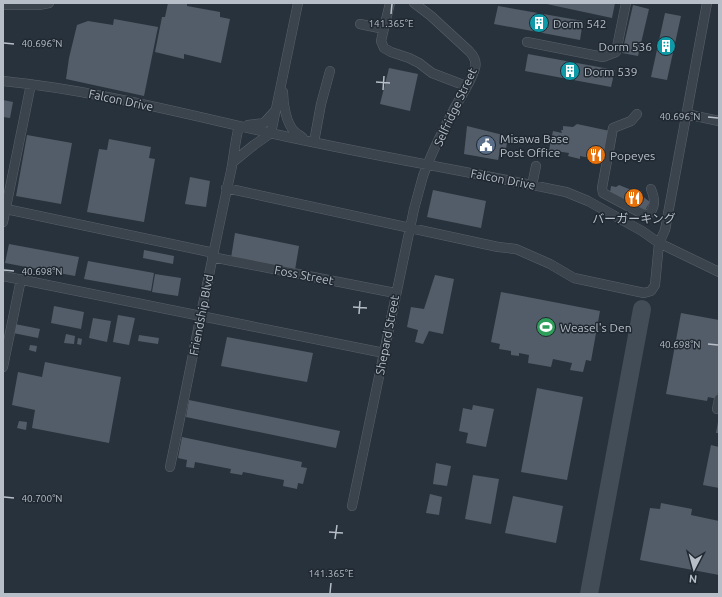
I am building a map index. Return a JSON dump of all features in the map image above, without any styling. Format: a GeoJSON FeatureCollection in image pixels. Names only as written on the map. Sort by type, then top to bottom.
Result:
{"type":"FeatureCollection","features":[{"type":"Feature","properties":{"kind":"street"},"geometry":{"type":"LineString","coordinates":[[3,5],[39,5],[49,3]]}},
{"type":"Feature","properties":{"kind":"street"},"geometry":{"type":"LineString","coordinates":[[233,162],[271,133],[298,3]]}},
{"type":"Feature","properties":{"kind":"street"},"geometry":{"type":"LineString","coordinates":[[390,3],[381,41],[384,48],[419,63],[432,73],[466,86]]}},
{"type":"Feature","properties":{"kind":"street","name":"Selfridge Street"},"geometry":{"type":"LineString","coordinates":[[414,3],[431,16],[474,56],[476,62],[475,68],[428,165]]}},
{"type":"Feature","properties":{"kind":"street"},"geometry":{"type":"LineString","coordinates":[[526,42],[604,57],[616,52],[626,3]]}},
{"type":"Feature","properties":{"kind":"street"},"geometry":{"type":"LineString","coordinates":[[226,188],[516,250],[550,264],[574,278],[644,293],[651,291],[655,286],[659,243],[665,230],[707,3]]}},
{"type":"Feature","properties":{"kind":"street"},"geometry":{"type":"LineString","coordinates":[[360,24],[384,29]]}},
{"type":"Feature","properties":{"kind":"street"},"geometry":{"type":"LineString","coordinates":[[282,82],[283,101],[288,120],[294,131],[311,141],[330,71]]}},
{"type":"Feature","properties":{"kind":"street","name":"Falcon Drive"},"geometry":{"type":"LineString","coordinates":[[3,81],[95,94],[271,133],[566,192],[588,201],[642,231],[659,243],[719,272]]}},
{"type":"Feature","properties":{"kind":"street"},"geometry":{"type":"LineString","coordinates":[[3,222],[31,84]]}},
{"type":"Feature","properties":{"kind":"street"},"geometry":{"type":"LineString","coordinates":[[239,126],[264,123],[275,111]]}},
{"type":"Feature","properties":{"kind":"street"},"geometry":{"type":"LineString","coordinates":[[637,114],[631,121],[613,128],[602,188],[604,193],[646,215],[653,210],[655,197],[651,189]]}},
{"type":"Feature","properties":{"kind":"street"},"geometry":{"type":"LineString","coordinates":[[686,114],[719,121]]}},
{"type":"Feature","properties":{"kind":"street","name":"Friendship Blvd"},"geometry":{"type":"LineString","coordinates":[[170,467],[202,315],[226,188],[233,162],[239,126]]}},
{"type":"Feature","properties":{"kind":"street","name":"Shepard Street"},"geometry":{"type":"LineString","coordinates":[[352,506],[414,208],[423,176],[428,165]]}},
{"type":"Feature","properties":{"kind":"street"},"geometry":{"type":"LineString","coordinates":[[532,185],[536,166]]}},
{"type":"Feature","properties":{"kind":"street","name":"Foss Street"},"geometry":{"type":"LineString","coordinates":[[6,209],[213,255],[396,293]]}},
{"type":"Feature","properties":{"kind":"street"},"geometry":{"type":"LineString","coordinates":[[3,276],[384,353]]}},
{"type":"Feature","properties":{"kind":"street"},"geometry":{"type":"LineString","coordinates":[[3,367],[21,279]]}},
{"type":"Feature","properties":{"kind":"street"},"geometry":{"type":"LineString","coordinates":[[717,409],[719,399]]}},
{"type":"Feature","properties":{"kind":"building"},"geometry":{"type":"Polygon","coordinates":[[[168,3],[187,3],[187,6],[220,12],[220,17],[230,19],[221,63],[184,54],[184,59],[155,52],[162,17],[165,17],[168,3]]]}},
{"type":"Feature","properties":{"kind":"building"},"geometry":{"type":"Polygon","coordinates":[[[542,3],[615,3],[612,18],[542,3]]]}},
{"type":"Feature","properties":{"kind":"building"},"geometry":{"type":"Polygon","coordinates":[[[633,5],[649,9],[638,56],[622,53],[633,5]]]}},
{"type":"Feature","properties":{"kind":"building","name":"Dorm 542"},"geometry":{"type":"Polygon","coordinates":[[[498,6],[583,21],[580,40],[494,24],[498,6]]]}},
{"type":"Feature","properties":{"kind":"building","name":"Dorm 536"},"geometry":{"type":"Polygon","coordinates":[[[665,13],[681,16],[667,80],[651,77],[665,13]]]}},
{"type":"Feature","properties":{"kind":"building"},"geometry":{"type":"Polygon","coordinates":[[[114,19],[158,27],[144,96],[66,79],[69,58],[77,25],[88,21],[113,25],[114,19]]]}},
{"type":"Feature","properties":{"kind":"building","name":"Dorm 539"},"geometry":{"type":"Polygon","coordinates":[[[528,54],[615,70],[611,87],[525,71],[528,54]]]}},
{"type":"Feature","properties":{"kind":"building"},"geometry":{"type":"Polygon","coordinates":[[[389,68],[418,74],[410,111],[380,104],[389,68]]]}},
{"type":"Feature","properties":{"kind":"building"},"geometry":{"type":"Polygon","coordinates":[[[3,100],[13,102],[10,118],[3,117],[3,100]]]}},
{"type":"Feature","properties":{"kind":"building"},"geometry":{"type":"Polygon","coordinates":[[[577,124],[610,131],[605,161],[580,156],[580,159],[568,156],[569,153],[549,150],[553,131],[562,133],[561,130],[563,130],[563,126],[573,127],[577,124]]]}},
{"type":"Feature","properties":{"kind":"building","name":"Misawa Base Post Office"},"geometry":{"type":"Polygon","coordinates":[[[467,126],[503,135],[502,142],[507,142],[506,149],[501,147],[498,160],[464,154],[467,126]]]}},
{"type":"Feature","properties":{"kind":"building"},"geometry":{"type":"Polygon","coordinates":[[[27,135],[72,143],[61,204],[16,196],[27,135]]]}},
{"type":"Feature","properties":{"kind":"building"},"geometry":{"type":"Polygon","coordinates":[[[109,139],[151,147],[149,158],[155,159],[144,222],[87,212],[99,149],[107,150],[109,139]]]}},
{"type":"Feature","properties":{"kind":"building"},"geometry":{"type":"Polygon","coordinates":[[[190,177],[210,181],[206,207],[185,204],[190,177]]]}},
{"type":"Feature","properties":{"kind":"building","name":"バーガーキング"},"geometry":{"type":"Polygon","coordinates":[[[619,185],[641,192],[641,195],[650,202],[644,212],[610,193],[611,186],[616,187],[619,185]]]}},
{"type":"Feature","properties":{"kind":"building"},"geometry":{"type":"Polygon","coordinates":[[[433,190],[486,201],[481,228],[427,217],[433,190]]]}},
{"type":"Feature","properties":{"kind":"building"},"geometry":{"type":"Polygon","coordinates":[[[235,233],[299,246],[295,270],[231,258],[235,233]]]}},
{"type":"Feature","properties":{"kind":"building"},"geometry":{"type":"Polygon","coordinates":[[[9,244],[79,257],[75,276],[5,263],[9,244]]]}},
{"type":"Feature","properties":{"kind":"building"},"geometry":{"type":"Polygon","coordinates":[[[144,250],[174,256],[173,264],[143,258],[144,250]]]}},
{"type":"Feature","properties":{"kind":"building"},"geometry":{"type":"Polygon","coordinates":[[[88,261],[154,273],[151,291],[84,279],[88,261]]]}},
{"type":"Feature","properties":{"kind":"building"},"geometry":{"type":"Polygon","coordinates":[[[155,274],[181,278],[178,296],[152,292],[155,274]]]}},
{"type":"Feature","properties":{"kind":"building"},"geometry":{"type":"Polygon","coordinates":[[[435,275],[454,279],[443,334],[429,331],[423,344],[415,342],[418,330],[407,327],[411,307],[424,309],[435,275]]]}},
{"type":"Feature","properties":{"kind":"building","name":"Weasel's Den"},"geometry":{"type":"Polygon","coordinates":[[[501,292],[600,311],[591,361],[586,360],[583,372],[570,370],[572,363],[553,359],[551,367],[528,363],[529,355],[519,353],[519,356],[511,355],[511,351],[499,349],[500,344],[491,342],[501,292]]]}},
{"type":"Feature","properties":{"kind":"building"},"geometry":{"type":"Polygon","coordinates":[[[54,306],[84,312],[81,329],[51,323],[54,306]]]}},
{"type":"Feature","properties":{"kind":"building"},"geometry":{"type":"Polygon","coordinates":[[[681,313],[719,320],[719,386],[717,399],[708,397],[707,401],[666,394],[681,313]]]}},
{"type":"Feature","properties":{"kind":"building"},"geometry":{"type":"Polygon","coordinates":[[[118,315],[135,318],[129,345],[113,342],[118,315]]]}},
{"type":"Feature","properties":{"kind":"building"},"geometry":{"type":"Polygon","coordinates":[[[93,318],[111,321],[107,342],[89,338],[93,318]]]}},
{"type":"Feature","properties":{"kind":"building"},"geometry":{"type":"Polygon","coordinates":[[[10,323],[40,329],[38,338],[8,332],[10,323]]]}},
{"type":"Feature","properties":{"kind":"building"},"geometry":{"type":"Polygon","coordinates":[[[66,334],[75,336],[74,344],[64,343],[66,334]]]}},
{"type":"Feature","properties":{"kind":"building"},"geometry":{"type":"Polygon","coordinates":[[[139,335],[159,338],[158,344],[138,341],[139,335]]]}},
{"type":"Feature","properties":{"kind":"building"},"geometry":{"type":"Polygon","coordinates":[[[227,337],[313,353],[307,382],[221,366],[227,337]]]}},
{"type":"Feature","properties":{"kind":"building"},"geometry":{"type":"Polygon","coordinates":[[[78,338],[82,339],[81,345],[77,344],[78,338]]]}},
{"type":"Feature","properties":{"kind":"building"},"geometry":{"type":"Polygon","coordinates":[[[30,345],[37,346],[36,352],[29,350],[30,345]]]}},
{"type":"Feature","properties":{"kind":"building"},"geometry":{"type":"Polygon","coordinates":[[[45,362],[121,377],[109,443],[32,428],[35,410],[12,405],[18,372],[42,377],[45,362]]]}},
{"type":"Feature","properties":{"kind":"building"},"geometry":{"type":"Polygon","coordinates":[[[537,388],[583,397],[567,480],[521,472],[537,388]]]}},
{"type":"Feature","properties":{"kind":"building"},"geometry":{"type":"Polygon","coordinates":[[[189,400],[340,431],[336,448],[186,417],[189,400]]]}},
{"type":"Feature","properties":{"kind":"building"},"geometry":{"type":"Polygon","coordinates":[[[473,405],[494,409],[486,447],[466,443],[468,433],[459,431],[463,408],[472,410],[473,405]]]}},
{"type":"Feature","properties":{"kind":"building"},"geometry":{"type":"Polygon","coordinates":[[[19,421],[27,422],[26,430],[17,428],[19,421]]]}},
{"type":"Feature","properties":{"kind":"building"},"geometry":{"type":"Polygon","coordinates":[[[718,422],[719,433],[716,433],[718,422]]]}},
{"type":"Feature","properties":{"kind":"building"},"geometry":{"type":"Polygon","coordinates":[[[182,437],[302,462],[301,467],[307,468],[303,484],[298,483],[297,489],[283,486],[284,480],[243,472],[242,475],[230,473],[231,469],[195,462],[194,468],[186,467],[187,460],[178,458],[182,437]]]}},
{"type":"Feature","properties":{"kind":"building"},"geometry":{"type":"Polygon","coordinates":[[[711,445],[719,447],[719,488],[703,485],[711,445]]]}},
{"type":"Feature","properties":{"kind":"building"},"geometry":{"type":"Polygon","coordinates":[[[436,463],[451,466],[447,486],[433,484],[436,463]]]}},
{"type":"Feature","properties":{"kind":"building"},"geometry":{"type":"Polygon","coordinates":[[[473,475],[499,479],[491,524],[465,519],[473,475]]]}},
{"type":"Feature","properties":{"kind":"building"},"geometry":{"type":"Polygon","coordinates":[[[430,494],[442,497],[439,515],[426,513],[430,494]]]}},
{"type":"Feature","properties":{"kind":"building"},"geometry":{"type":"Polygon","coordinates":[[[513,496],[563,506],[556,543],[505,533],[513,496]]]}},
{"type":"Feature","properties":{"kind":"building"},"geometry":{"type":"Polygon","coordinates":[[[661,503],[692,509],[691,515],[719,521],[719,575],[640,560],[650,508],[660,509],[661,503]]]}},
{"type":"Feature","properties":{"kind":"taxiway"},"geometry":{"type":"LineString","coordinates":[[589,594],[642,309]]}},
{"type":"Feature","properties":{"kind":"place","name":"Dorm 542"},"geometry":{"type":"Point","coordinates":[539,23]}},
{"type":"Feature","properties":{"kind":"place","name":"Dorm 536"},"geometry":{"type":"Point","coordinates":[666,46]}},
{"type":"Feature","properties":{"kind":"place","name":"Dorm 539"},"geometry":{"type":"Point","coordinates":[570,71]}},
{"type":"Feature","properties":{"kind":"place","name":"Misawa Base Post Office"},"geometry":{"type":"Point","coordinates":[486,145]}},
{"type":"Feature","properties":{"kind":"place","name":"Popeyes"},"geometry":{"type":"Point","coordinates":[596,155]}},
{"type":"Feature","properties":{"kind":"place","name":"バーガーキング"},"geometry":{"type":"Point","coordinates":[634,198]}},
{"type":"Feature","properties":{"kind":"place","name":"Weasel's Den"},"geometry":{"type":"Point","coordinates":[546,327]}}]}
